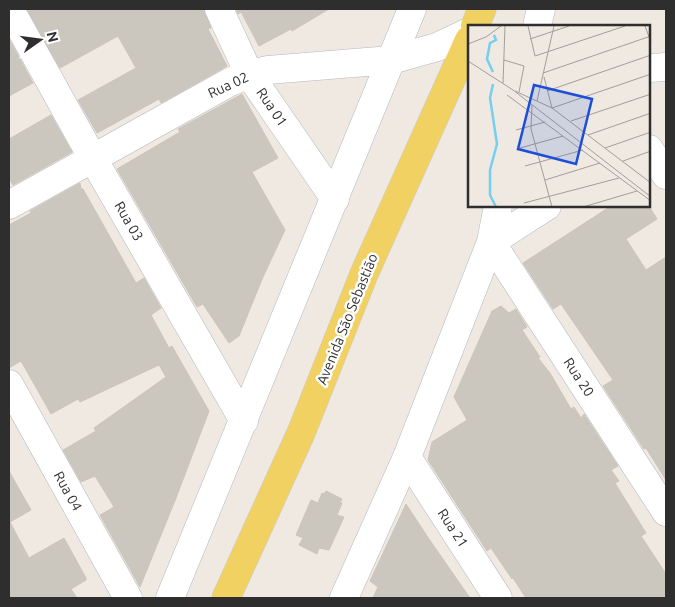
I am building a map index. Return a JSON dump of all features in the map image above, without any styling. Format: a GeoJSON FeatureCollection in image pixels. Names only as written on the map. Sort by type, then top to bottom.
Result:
{"type":"FeatureCollection","features":[{"type":"Feature","properties":{"kind":"main road"},"geometry":{"type":"LineString","coordinates":[[475,25],[482,9]]}},
{"type":"Feature","properties":{"kind":"main road","name":"Avenida São Sebastião"},"geometry":{"type":"LineString","coordinates":[[226,598],[302,433],[364,274],[468,42]]}},
{"type":"Feature","properties":{"kind":"street","name":"Rua 01"},"geometry":{"type":"LineString","coordinates":[[219,9],[249,74],[335,199]]}},
{"type":"Feature","properties":{"kind":"street"},"geometry":{"type":"LineString","coordinates":[[170,598],[412,9]]}},
{"type":"Feature","properties":{"kind":"street"},"geometry":{"type":"LineString","coordinates":[[537,25],[541,9]]}},
{"type":"Feature","properties":{"kind":"street","name":"Rua 03"},"geometry":{"type":"LineString","coordinates":[[16,20],[92,157],[244,421]]}},
{"type":"Feature","properties":{"kind":"street","name":"Rua 02"},"geometry":{"type":"LineString","coordinates":[[9,205],[92,157],[230,82],[249,74],[268,70],[391,60],[437,47],[468,32]]}},
{"type":"Feature","properties":{"kind":"street"},"geometry":{"type":"LineString","coordinates":[[650,68],[666,67]]}},
{"type":"Feature","properties":{"kind":"street"},"geometry":{"type":"LineString","coordinates":[[650,142],[666,134]]}},
{"type":"Feature","properties":{"kind":"street"},"geometry":{"type":"LineString","coordinates":[[650,150],[666,175]]}},
{"type":"Feature","properties":{"kind":"street"},"geometry":{"type":"LineString","coordinates":[[344,598],[407,457],[491,242],[498,208]]}},
{"type":"Feature","properties":{"kind":"street"},"geometry":{"type":"LineString","coordinates":[[491,242],[544,208]]}},
{"type":"Feature","properties":{"kind":"street","name":"Rua 20"},"geometry":{"type":"LineString","coordinates":[[491,242],[666,512]]}},
{"type":"Feature","properties":{"kind":"street","name":"Rua 04"},"geometry":{"type":"LineString","coordinates":[[9,384],[128,598]]}},
{"type":"Feature","properties":{"kind":"street","name":"Rua 21"},"geometry":{"type":"LineString","coordinates":[[407,457],[498,598]]}},
{"type":"Feature","properties":{"kind":"building"},"geometry":{"type":"Polygon","coordinates":[[[26,9],[204,9],[211,28],[208,29],[227,66],[161,103],[159,99],[97,133],[78,100],[136,68],[118,36],[60,68],[26,9]]]}},
{"type":"Feature","properties":{"kind":"building"},"geometry":{"type":"Polygon","coordinates":[[[236,9],[329,9],[292,31],[291,29],[259,46],[241,12],[238,14],[236,9]]]}},
{"type":"Feature","properties":{"kind":"building"},"geometry":{"type":"Polygon","coordinates":[[[9,39],[33,83],[9,96],[9,39]]]}},
{"type":"Feature","properties":{"kind":"building"},"geometry":{"type":"Polygon","coordinates":[[[242,94],[278,158],[252,172],[285,230],[239,336],[229,343],[203,304],[197,307],[117,169],[180,132],[178,129],[242,94]]]}},
{"type":"Feature","properties":{"kind":"building"},"geometry":{"type":"Polygon","coordinates":[[[51,115],[72,152],[13,185],[9,178],[9,139],[51,115]]]}},
{"type":"Feature","properties":{"kind":"building"},"geometry":{"type":"Polygon","coordinates":[[[80,183],[81,189],[83,189],[136,283],[144,278],[161,308],[151,315],[169,348],[172,346],[209,411],[140,587],[100,515],[114,507],[95,476],[81,482],[63,450],[96,431],[94,428],[166,377],[159,365],[80,402],[78,399],[51,414],[21,361],[9,368],[9,225],[80,183]]]}},
{"type":"Feature","properties":{"kind":"building"},"geometry":{"type":"Polygon","coordinates":[[[608,208],[650,208],[657,219],[626,239],[646,270],[666,257],[666,480],[603,386],[613,380],[561,304],[553,309],[523,263],[608,208]]]}},
{"type":"Feature","properties":{"kind":"building"},"geometry":{"type":"Polygon","coordinates":[[[501,306],[509,313],[516,309],[527,327],[522,330],[571,409],[574,407],[581,418],[584,414],[618,466],[611,470],[619,481],[615,483],[646,533],[641,536],[666,574],[666,598],[526,598],[491,548],[487,551],[428,460],[432,442],[467,420],[454,397],[492,311],[501,306]]]}},
{"type":"Feature","properties":{"kind":"building"},"geometry":{"type":"Polygon","coordinates":[[[9,471],[31,510],[10,522],[29,558],[64,538],[86,578],[86,580],[71,589],[77,598],[9,598],[9,471]]]}},
{"type":"Feature","properties":{"kind":"building"},"geometry":{"type":"Polygon","coordinates":[[[326,491],[342,499],[337,515],[344,517],[329,550],[319,548],[317,554],[299,545],[303,538],[296,535],[311,500],[318,503],[322,493],[324,494],[326,491]]]}},
{"type":"Feature","properties":{"kind":"building"},"geometry":{"type":"Polygon","coordinates":[[[406,504],[470,598],[373,598],[378,587],[370,581],[406,504]]]}}]}
